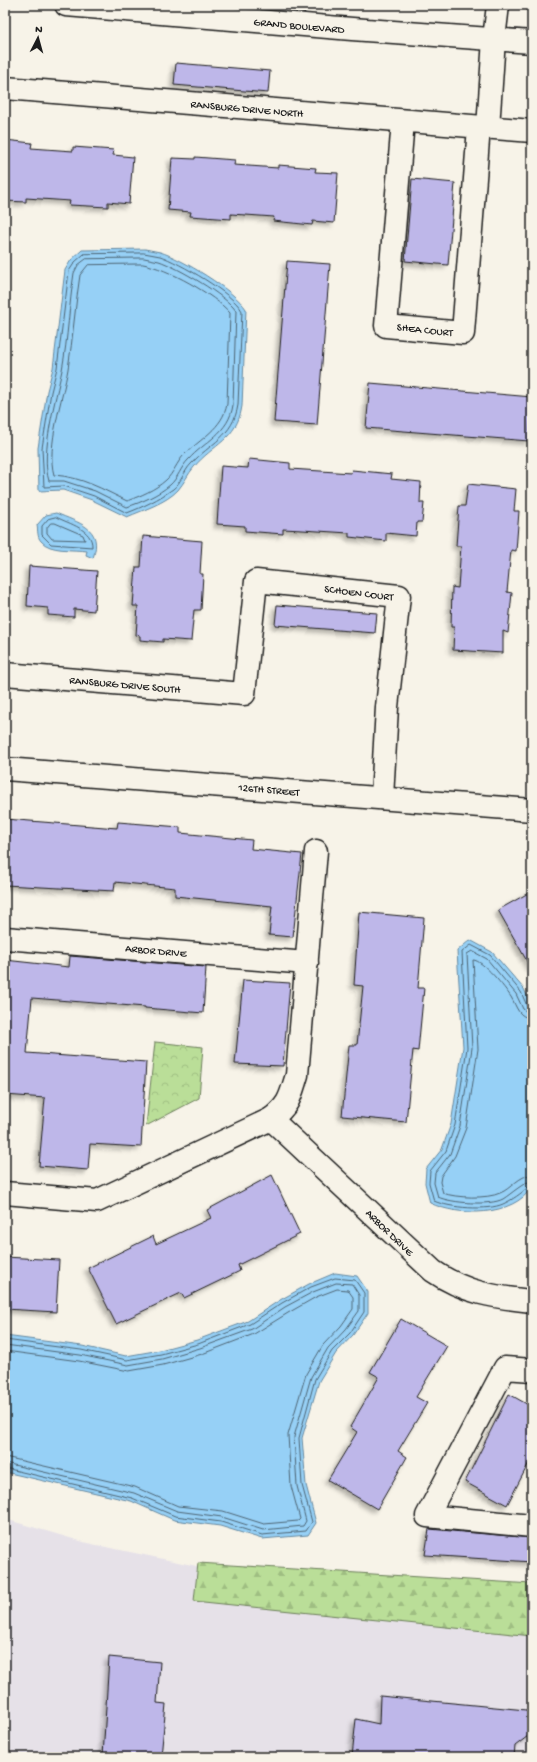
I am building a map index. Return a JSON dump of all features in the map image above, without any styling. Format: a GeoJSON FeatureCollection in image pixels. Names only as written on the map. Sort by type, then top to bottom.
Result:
{"type":"FeatureCollection","features":[{"type":"Feature","properties":{"kind":"street","name":"GRAND BOULEVARD"},"geometry":{"type":"LineString","coordinates":[[66,5],[352,29],[532,42]]}},
{"type":"Feature","properties":{"kind":"street"},"geometry":{"type":"LineString","coordinates":[[484,127],[498,5]]}},
{"type":"Feature","properties":{"kind":"street","name":"RANSBURG DRIVE NORTH"},"geometry":{"type":"LineString","coordinates":[[5,88],[532,131]]}},
{"type":"Feature","properties":{"kind":"street","name":"SHEA COURT"},"geometry":{"type":"LineString","coordinates":[[403,121],[386,326],[462,333],[484,127]]}},
{"type":"Feature","properties":{"kind":"street","name":"SCHOEN COURT"},"geometry":{"type":"LineString","coordinates":[[244,694],[256,581],[399,596],[387,707],[382,798]]}},
{"type":"Feature","properties":{"kind":"street","name":"RANSBURG DRIVE SOUTH"},"geometry":{"type":"LineString","coordinates":[[5,674],[244,694]]}},
{"type":"Feature","properties":{"kind":"street","name":"126TH STREET"},"geometry":{"type":"LineString","coordinates":[[5,768],[532,810]]}},
{"type":"Feature","properties":{"kind":"street"},"geometry":{"type":"LineString","coordinates":[[5,1193],[97,1201],[271,1119],[284,1109],[289,1100],[297,1075],[316,851]]}},
{"type":"Feature","properties":{"kind":"street","name":"ARBOR DRIVE"},"geometry":{"type":"LineString","coordinates":[[5,938],[307,963]]}},
{"type":"Feature","properties":{"kind":"street","name":"ARBOR DRIVE"},"geometry":{"type":"LineString","coordinates":[[271,1119],[433,1271],[449,1282],[470,1291],[495,1298],[532,1301]]}},
{"type":"Feature","properties":{"kind":"street"},"geometry":{"type":"LineString","coordinates":[[532,1370],[505,1368],[427,1516],[532,1526]]}},
{"type":"Feature","properties":{"kind":"shaded area"},"geometry":{"type":"Polygon","coordinates":[[[5,1519],[87,1543],[316,1591],[532,1621],[532,1757],[5,1757],[5,1519]]]}},
{"type":"Feature","properties":{"kind":"green space"},"geometry":{"type":"Polygon","coordinates":[[[155,1042],[203,1047],[199,1098],[146,1126],[155,1042]]]}},
{"type":"Feature","properties":{"kind":"green space"},"geometry":{"type":"Polygon","coordinates":[[[198,1563],[532,1584],[532,1636],[194,1601],[198,1563]]]}},
{"type":"Feature","properties":{"kind":"water"},"geometry":{"type":"Polygon","coordinates":[[[145,249],[169,255],[194,268],[231,293],[246,309],[242,406],[235,427],[230,434],[201,459],[173,495],[147,509],[127,517],[92,500],[63,490],[39,491],[38,448],[47,391],[53,368],[65,270],[71,260],[82,250],[145,249]]]}},
{"type":"Feature","properties":{"kind":"water"},"geometry":{"type":"Polygon","coordinates":[[[56,513],[80,523],[92,533],[95,539],[93,558],[86,555],[87,551],[50,547],[41,541],[38,535],[37,525],[46,515],[56,513]]]}},
{"type":"Feature","properties":{"kind":"water"},"geometry":{"type":"Polygon","coordinates":[[[470,940],[492,952],[524,989],[532,1007],[532,1187],[523,1197],[512,1204],[485,1212],[456,1211],[442,1208],[430,1203],[425,1183],[426,1169],[442,1149],[451,1124],[463,1047],[457,951],[470,940]]]}},
{"type":"Feature","properties":{"kind":"water"},"geometry":{"type":"Polygon","coordinates":[[[335,1273],[357,1276],[368,1292],[368,1313],[353,1335],[336,1353],[319,1381],[302,1438],[306,1485],[316,1523],[308,1535],[262,1539],[220,1526],[174,1520],[131,1501],[5,1472],[5,1336],[82,1346],[126,1356],[160,1350],[197,1340],[248,1321],[280,1300],[309,1284],[335,1273]]]}},
{"type":"Feature","properties":{"kind":"building"},"geometry":{"type":"Polygon","coordinates":[[[176,63],[270,71],[268,93],[174,85],[176,63]]]}},
{"type":"Feature","properties":{"kind":"building"},"geometry":{"type":"Polygon","coordinates":[[[5,140],[32,143],[31,148],[73,151],[73,147],[114,150],[113,155],[133,157],[129,204],[108,202],[108,207],[69,205],[70,201],[26,198],[26,202],[5,201],[5,140]]]}},
{"type":"Feature","properties":{"kind":"building"},"geometry":{"type":"Polygon","coordinates":[[[195,157],[235,160],[234,165],[278,168],[278,165],[316,168],[315,172],[338,173],[334,223],[313,221],[312,225],[273,221],[274,217],[231,214],[231,219],[190,216],[191,212],[168,210],[172,158],[195,159],[195,157]]]}},
{"type":"Feature","properties":{"kind":"building"},"geometry":{"type":"Polygon","coordinates":[[[412,179],[455,183],[448,265],[405,261],[412,179]]]}},
{"type":"Feature","properties":{"kind":"building"},"geometry":{"type":"Polygon","coordinates":[[[287,261],[330,264],[317,425],[274,422],[287,261]]]}},
{"type":"Feature","properties":{"kind":"building"},"geometry":{"type":"Polygon","coordinates":[[[370,383],[532,397],[529,441],[366,428],[370,383]]]}},
{"type":"Feature","properties":{"kind":"building"},"geometry":{"type":"Polygon","coordinates":[[[249,459],[290,463],[290,469],[351,473],[352,470],[392,474],[391,479],[421,482],[420,503],[424,503],[422,522],[417,522],[416,536],[386,533],[386,541],[349,537],[349,533],[283,529],[283,534],[245,531],[245,526],[217,524],[221,466],[248,468],[249,459]]]}},
{"type":"Feature","properties":{"kind":"building"},"geometry":{"type":"Polygon","coordinates":[[[468,484],[516,489],[514,511],[519,511],[516,551],[511,550],[507,592],[512,593],[508,633],[503,631],[503,653],[453,650],[454,627],[451,627],[452,587],[458,588],[461,546],[456,546],[459,506],[465,506],[468,484]]]}},
{"type":"Feature","properties":{"kind":"building"},"geometry":{"type":"Polygon","coordinates":[[[143,536],[202,541],[200,574],[203,574],[201,610],[194,610],[191,641],[163,639],[163,642],[140,640],[140,636],[136,635],[138,606],[133,606],[136,567],[141,567],[143,536]]]}},
{"type":"Feature","properties":{"kind":"building"},"geometry":{"type":"Polygon","coordinates":[[[29,566],[97,571],[94,611],[74,609],[74,617],[48,615],[48,608],[27,606],[29,566]]]}},
{"type":"Feature","properties":{"kind":"building"},"geometry":{"type":"Polygon","coordinates":[[[277,605],[377,613],[375,633],[275,625],[277,605]]]}},
{"type":"Feature","properties":{"kind":"building"},"geometry":{"type":"Polygon","coordinates":[[[5,819],[117,828],[118,822],[180,827],[180,833],[252,840],[251,849],[302,854],[293,937],[269,935],[272,906],[175,896],[175,888],[115,882],[114,891],[5,885],[5,819]]]}},
{"type":"Feature","properties":{"kind":"building"},"geometry":{"type":"Polygon","coordinates":[[[532,891],[532,970],[498,910],[532,891]]]}},
{"type":"Feature","properties":{"kind":"building"},"geometry":{"type":"Polygon","coordinates":[[[359,912],[424,918],[418,988],[424,988],[418,1051],[413,1050],[406,1122],[342,1116],[349,1045],[357,1045],[363,986],[354,985],[359,912]]]}},
{"type":"Feature","properties":{"kind":"building"},"geometry":{"type":"Polygon","coordinates":[[[70,956],[206,967],[203,1013],[32,998],[27,1053],[146,1062],[141,1147],[90,1144],[88,1170],[39,1166],[45,1098],[5,1095],[5,960],[69,967],[70,956]]]}},
{"type":"Feature","properties":{"kind":"building"},"geometry":{"type":"Polygon","coordinates":[[[243,980],[290,983],[283,1066],[235,1064],[243,980]]]}},
{"type":"Feature","properties":{"kind":"building"},"geometry":{"type":"Polygon","coordinates":[[[272,1175],[300,1234],[238,1265],[240,1271],[184,1298],[181,1293],[116,1324],[88,1268],[153,1236],[156,1244],[211,1218],[207,1210],[272,1175]]]}},
{"type":"Feature","properties":{"kind":"building"},"geometry":{"type":"Polygon","coordinates":[[[5,1257],[59,1260],[56,1312],[5,1309],[5,1257]]]}},
{"type":"Feature","properties":{"kind":"building"},"geometry":{"type":"Polygon","coordinates":[[[401,1319],[447,1346],[416,1397],[427,1403],[398,1451],[407,1457],[377,1509],[328,1480],[357,1432],[350,1427],[379,1377],[370,1372],[401,1319]]]}},
{"type":"Feature","properties":{"kind":"building"},"geometry":{"type":"Polygon","coordinates":[[[509,1394],[532,1407],[532,1457],[507,1505],[465,1482],[509,1394]]]}},
{"type":"Feature","properties":{"kind":"building"},"geometry":{"type":"Polygon","coordinates":[[[429,1529],[532,1538],[532,1562],[425,1555],[429,1529]]]}},
{"type":"Feature","properties":{"kind":"building"},"geometry":{"type":"Polygon","coordinates":[[[109,1657],[160,1662],[157,1703],[166,1704],[161,1757],[103,1757],[109,1657]]]}},
{"type":"Feature","properties":{"kind":"building"},"geometry":{"type":"Polygon","coordinates":[[[380,1696],[526,1710],[532,1718],[532,1733],[515,1746],[514,1757],[352,1757],[356,1719],[379,1724],[380,1696]]]}}]}
